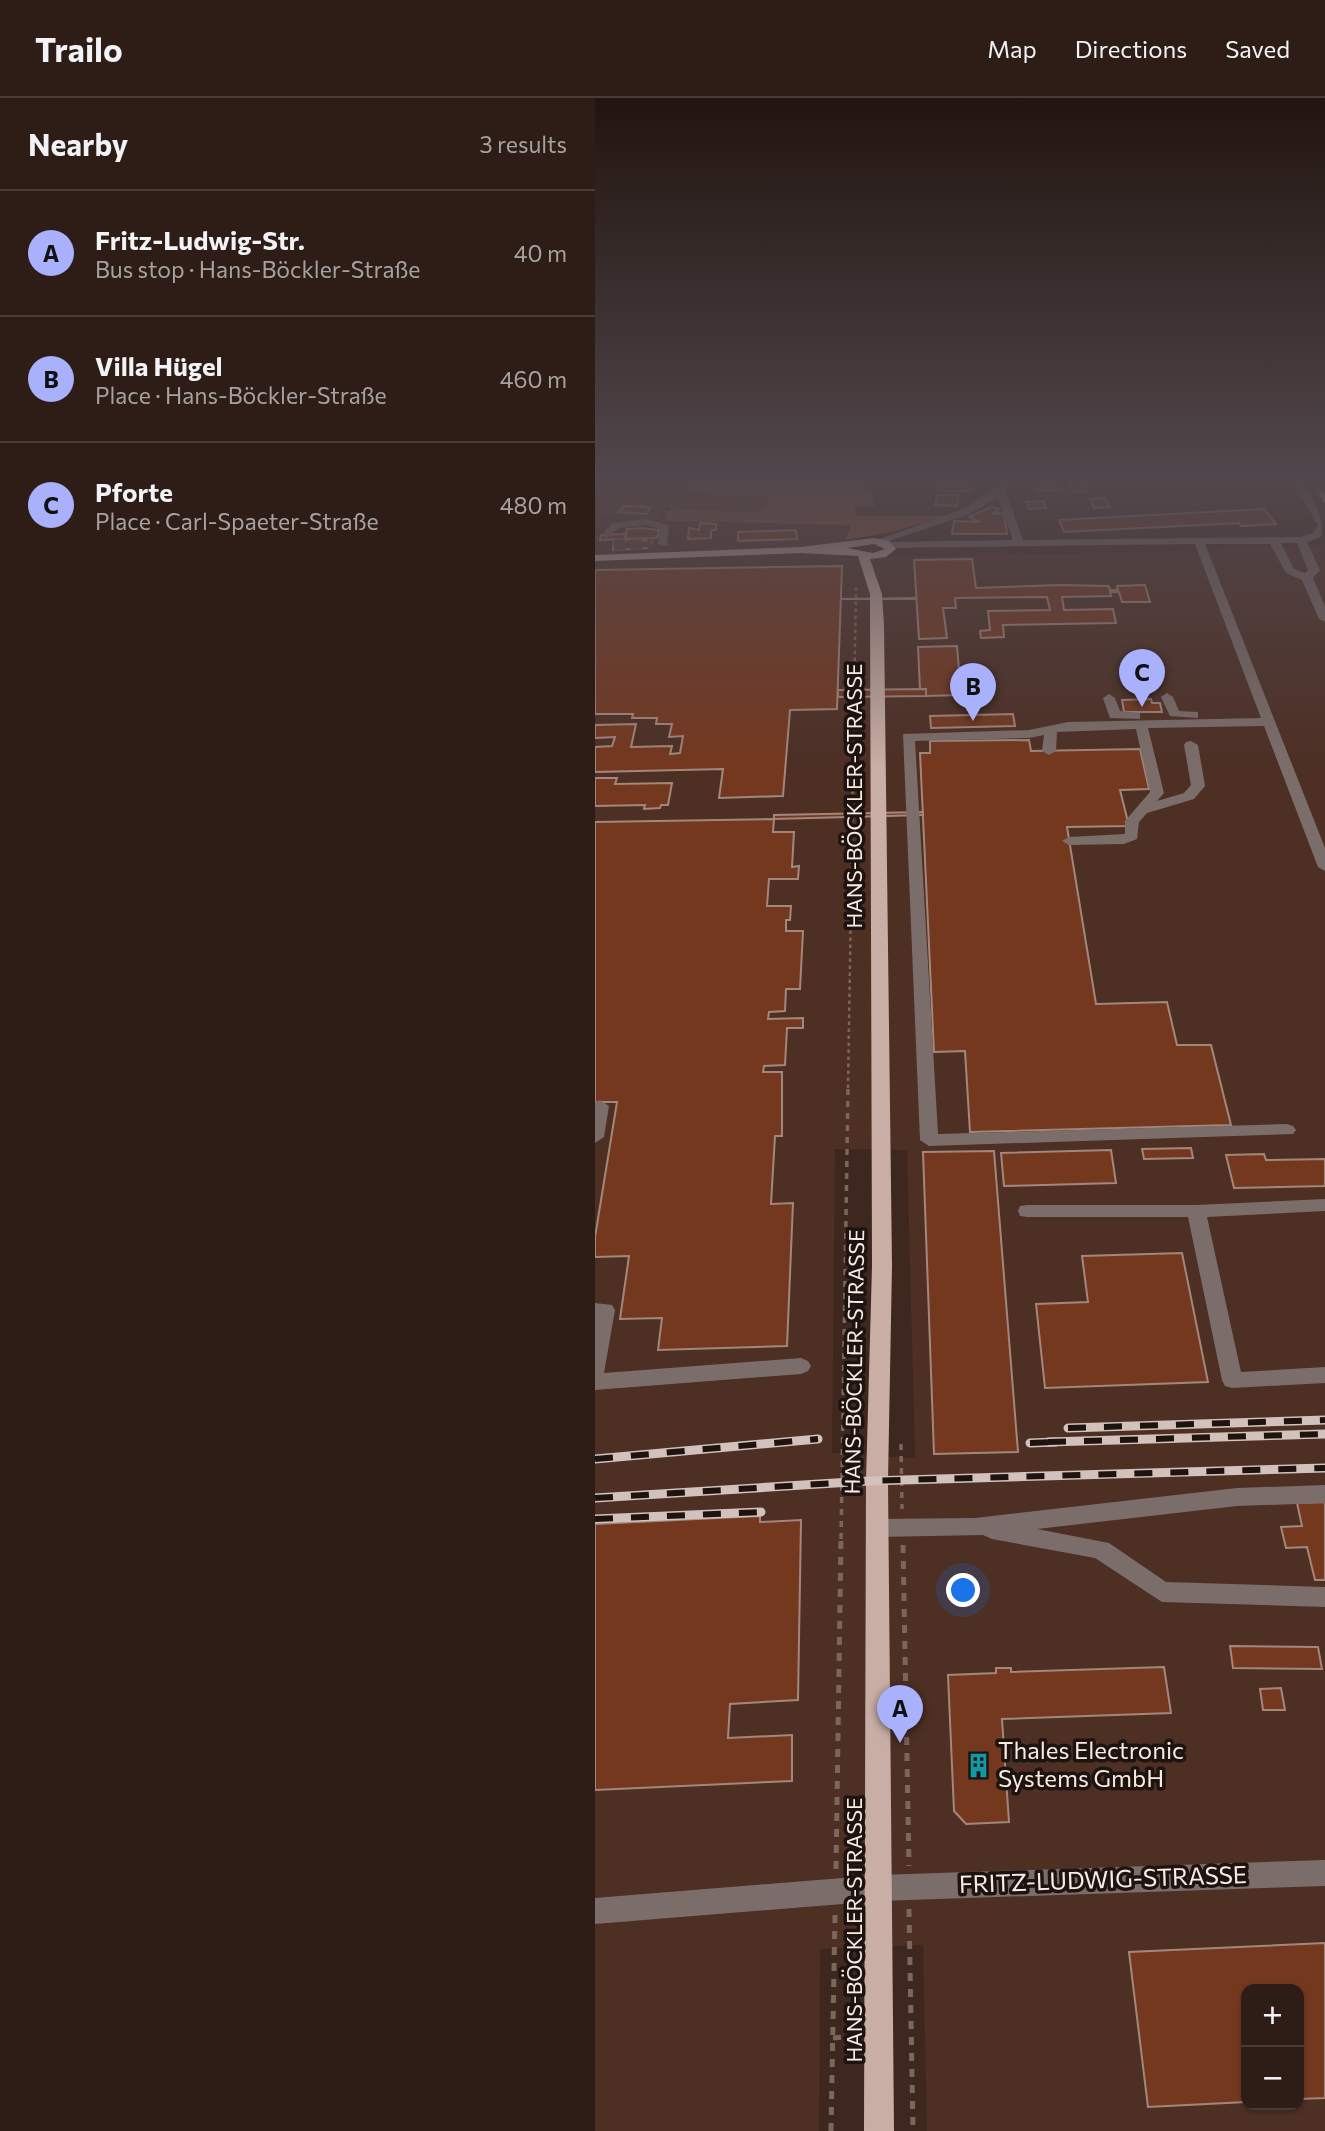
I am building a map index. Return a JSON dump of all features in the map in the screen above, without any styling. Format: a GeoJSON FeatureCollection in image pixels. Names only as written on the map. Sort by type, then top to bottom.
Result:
{"type":"FeatureCollection","features":[{"type":"Feature","properties":{"kind":"main road","name":"HANS-BÖCKLER-STRASSE"},"geometry":{"type":"LineString","coordinates":[[869,577],[876,594]]}},
{"type":"Feature","properties":{"kind":"main road","name":"HANS-BÖCKLER-STRASSE"},"geometry":{"type":"LineString","coordinates":[[879,577],[876,594],[882,1238],[877,1528],[879,2131]]}},
{"type":"Feature","properties":{"kind":"street"},"geometry":{"type":"LineString","coordinates":[[1213,577],[1268,717],[1318,830],[1325,867]]}},
{"type":"Feature","properties":{"kind":"street"},"geometry":{"type":"LineString","coordinates":[[1307,578],[1325,619]]}},
{"type":"Feature","properties":{"kind":"street"},"geometry":{"type":"LineString","coordinates":[[1167,697],[1171,712],[1175,715]]}},
{"type":"Feature","properties":{"kind":"street"},"geometry":{"type":"LineString","coordinates":[[1109,698],[1112,713],[1119,716],[1268,717]]}},
{"type":"Feature","properties":{"kind":"street"},"geometry":{"type":"LineString","coordinates":[[1268,717],[1068,726],[1029,734],[908,737],[929,1140],[1287,1130]]}},
{"type":"Feature","properties":{"kind":"street"},"geometry":{"type":"LineString","coordinates":[[1069,841],[1124,840],[1132,836],[1132,821],[1157,793],[1141,724]]}},
{"type":"Feature","properties":{"kind":"street"},"geometry":{"type":"LineString","coordinates":[[1049,751],[1051,730]]}},
{"type":"Feature","properties":{"kind":"street"},"geometry":{"type":"LineString","coordinates":[[1142,810],[1189,796],[1198,786],[1191,745]]}},
{"type":"Feature","properties":{"kind":"street"},"geometry":{"type":"LineString","coordinates":[[595,1137],[600,1106]]}},
{"type":"Feature","properties":{"kind":"street"},"geometry":{"type":"LineString","coordinates":[[1027,1211],[1196,1211],[1325,1205]]}},
{"type":"Feature","properties":{"kind":"street"},"geometry":{"type":"LineString","coordinates":[[1196,1211],[1233,1380],[1325,1375]]}},
{"type":"Feature","properties":{"kind":"street"},"geometry":{"type":"LineString","coordinates":[[595,1310],[605,1310],[596,1361]]}},
{"type":"Feature","properties":{"kind":"street"},"geometry":{"type":"LineString","coordinates":[[595,1382],[801,1366]]}},
{"type":"Feature","properties":{"kind":"street"},"geometry":{"type":"LineString","coordinates":[[877,1528],[975,1527],[1237,1497],[1325,1494]]}},
{"type":"Feature","properties":{"kind":"street"},"geometry":{"type":"LineString","coordinates":[[975,1527],[1101,1550],[1162,1592],[1325,1597]]}},
{"type":"Feature","properties":{"kind":"street","name":"FRITZ-LUDWIG-STRASSE"},"geometry":{"type":"LineString","coordinates":[[595,1911],[880,1888],[1325,1873]]}},
{"type":"Feature","properties":{"kind":"path"},"geometry":{"type":"LineString","coordinates":[[831,2131],[856,577]]}},
{"type":"Feature","properties":{"kind":"shaded area"},"geometry":{"type":"Polygon","coordinates":[[[595,577],[1325,577],[1325,2131],[927,2131],[923,1945],[820,1949],[819,2131],[595,2131],[595,577]],[[835,1149],[832,1453],[915,1458],[907,1150],[835,1149]]]}},
{"type":"Feature","properties":{"kind":"building"},"geometry":{"type":"Polygon","coordinates":[[[595,577],[842,577],[837,709],[790,710],[783,796],[719,798],[723,769],[595,772],[595,747],[612,746],[615,737],[595,738],[595,725],[636,724],[631,747],[672,746],[670,754],[680,753],[683,736],[669,737],[672,724],[656,724],[657,718],[632,718],[633,714],[595,714],[595,577]]]}},
{"type":"Feature","properties":{"kind":"building"},"geometry":{"type":"Polygon","coordinates":[[[915,577],[974,577],[976,588],[1059,585],[1109,586],[1110,590],[1118,590],[1117,586],[1145,585],[1150,602],[1122,602],[1119,592],[1110,592],[1111,596],[1062,597],[1064,610],[1113,609],[1116,623],[1003,625],[1004,637],[981,638],[980,631],[990,630],[988,611],[1050,610],[1047,597],[955,598],[956,608],[943,608],[947,638],[919,639],[915,577]]]}},
{"type":"Feature","properties":{"kind":"building"},"geometry":{"type":"Polygon","coordinates":[[[915,598],[915,599],[841,599],[915,598]]]}},
{"type":"Feature","properties":{"kind":"building"},"geometry":{"type":"Polygon","coordinates":[[[957,646],[961,695],[926,696],[926,689],[920,689],[918,647],[957,646]]]}},
{"type":"Feature","properties":{"kind":"building"},"geometry":{"type":"Polygon","coordinates":[[[926,689],[926,696],[838,697],[838,690],[926,689]]]}},
{"type":"Feature","properties":{"kind":"building"},"geometry":{"type":"Polygon","coordinates":[[[1151,699],[1152,703],[1160,703],[1162,712],[1124,712],[1122,700],[1151,699]]]}},
{"type":"Feature","properties":{"kind":"building"},"geometry":{"type":"Polygon","coordinates":[[[1013,714],[1015,726],[931,728],[930,716],[1013,714]]]}},
{"type":"Feature","properties":{"kind":"building"},"geometry":{"type":"Polygon","coordinates":[[[1029,740],[1031,751],[1140,749],[1149,789],[1120,790],[1129,826],[1067,827],[1096,1004],[1167,1002],[1177,1045],[1211,1045],[1231,1125],[970,1132],[965,1051],[934,1052],[920,753],[930,753],[930,741],[1029,740]]]}},
{"type":"Feature","properties":{"kind":"building"},"geometry":{"type":"Polygon","coordinates":[[[595,778],[617,778],[615,784],[672,783],[668,805],[644,809],[645,805],[595,806],[595,778]]]}},
{"type":"Feature","properties":{"kind":"building"},"geometry":{"type":"Polygon","coordinates":[[[923,812],[923,815],[774,819],[774,815],[923,812]]]}},
{"type":"Feature","properties":{"kind":"building"},"geometry":{"type":"Polygon","coordinates":[[[774,819],[773,832],[794,832],[792,867],[799,866],[798,879],[769,879],[767,906],[791,906],[790,920],[786,920],[786,931],[803,931],[800,989],[786,989],[785,1011],[769,1012],[768,1019],[803,1018],[803,1028],[787,1028],[785,1065],[764,1066],[763,1072],[782,1072],[782,1136],[775,1136],[771,1204],[793,1203],[787,1346],[658,1350],[662,1318],[620,1319],[629,1256],[595,1257],[595,1237],[617,1102],[595,1102],[595,822],[774,819]]]}},
{"type":"Feature","properties":{"kind":"building"},"geometry":{"type":"Polygon","coordinates":[[[1191,1148],[1193,1158],[1144,1159],[1142,1149],[1191,1148]]]}},
{"type":"Feature","properties":{"kind":"building"},"geometry":{"type":"Polygon","coordinates":[[[1111,1150],[1116,1183],[1004,1186],[1001,1153],[1111,1150]]]}},
{"type":"Feature","properties":{"kind":"building"},"geometry":{"type":"Polygon","coordinates":[[[994,1151],[1018,1452],[934,1454],[923,1152],[994,1151]]]}},
{"type":"Feature","properties":{"kind":"building"},"geometry":{"type":"Polygon","coordinates":[[[1264,1154],[1266,1160],[1325,1159],[1325,1186],[1234,1188],[1226,1155],[1264,1154]]]}},
{"type":"Feature","properties":{"kind":"building"},"geometry":{"type":"Polygon","coordinates":[[[1182,1253],[1208,1382],[1045,1388],[1036,1304],[1088,1302],[1082,1256],[1182,1253]]]}},
{"type":"Feature","properties":{"kind":"building"},"geometry":{"type":"Polygon","coordinates":[[[1325,1502],[1325,1580],[1315,1580],[1307,1547],[1286,1548],[1281,1527],[1302,1526],[1297,1503],[1325,1502]]]}},
{"type":"Feature","properties":{"kind":"building"},"geometry":{"type":"Polygon","coordinates":[[[760,1516],[760,1522],[801,1520],[798,1700],[730,1704],[728,1738],[792,1735],[792,1781],[595,1790],[595,1524],[760,1516]]]}},
{"type":"Feature","properties":{"kind":"building"},"geometry":{"type":"Polygon","coordinates":[[[1230,1646],[1318,1647],[1322,1669],[1233,1668],[1230,1646]]]}},
{"type":"Feature","properties":{"kind":"building","name":"Thales Electronic Systems GmbH"},"geometry":{"type":"Polygon","coordinates":[[[1164,1667],[1171,1713],[1002,1719],[1009,1822],[966,1824],[954,1811],[948,1675],[996,1673],[996,1668],[1011,1668],[1011,1672],[1164,1667]]]}},
{"type":"Feature","properties":{"kind":"building"},"geometry":{"type":"Polygon","coordinates":[[[1281,1688],[1285,1710],[1263,1710],[1260,1689],[1281,1688]]]}},
{"type":"Feature","properties":{"kind":"building"},"geometry":{"type":"Polygon","coordinates":[[[1325,1943],[1325,2098],[1304,2099],[1304,1984],[1241,1984],[1241,2102],[1148,2107],[1129,1952],[1325,1943]]]}},
{"type":"Feature","properties":{"kind":"railway"},"geometry":{"type":"LineString","coordinates":[[1068,1428],[1325,1420]]}},
{"type":"Feature","properties":{"kind":"railway"},"geometry":{"type":"LineString","coordinates":[[1048,1442],[1325,1434]]}},
{"type":"Feature","properties":{"kind":"railway"},"geometry":{"type":"LineString","coordinates":[[595,1459],[818,1439]]}},
{"type":"Feature","properties":{"kind":"railway"},"geometry":{"type":"LineString","coordinates":[[1030,1443],[1056,1442]]}},
{"type":"Feature","properties":{"kind":"railway"},"geometry":{"type":"LineString","coordinates":[[595,1498],[868,1481],[1325,1468]]}},
{"type":"Feature","properties":{"kind":"railway"},"geometry":{"type":"LineString","coordinates":[[595,1519],[761,1512]]}},
{"type":"Feature","properties":{"kind":"place","name":"Pforte"},"geometry":{"type":"Point","coordinates":[1142,707]}},
{"type":"Feature","properties":{"kind":"place","name":"Villa Hügel"},"geometry":{"type":"Point","coordinates":[973,721]}},
{"type":"Feature","properties":{"kind":"place","name":"Fritz-Ludwig-Str."},"geometry":{"type":"Point","coordinates":[900,1743]}},
{"type":"Feature","properties":{"kind":"place","name":"Thales Electronic Systems GmbH"},"geometry":{"type":"Point","coordinates":[978,1765]}}]}
